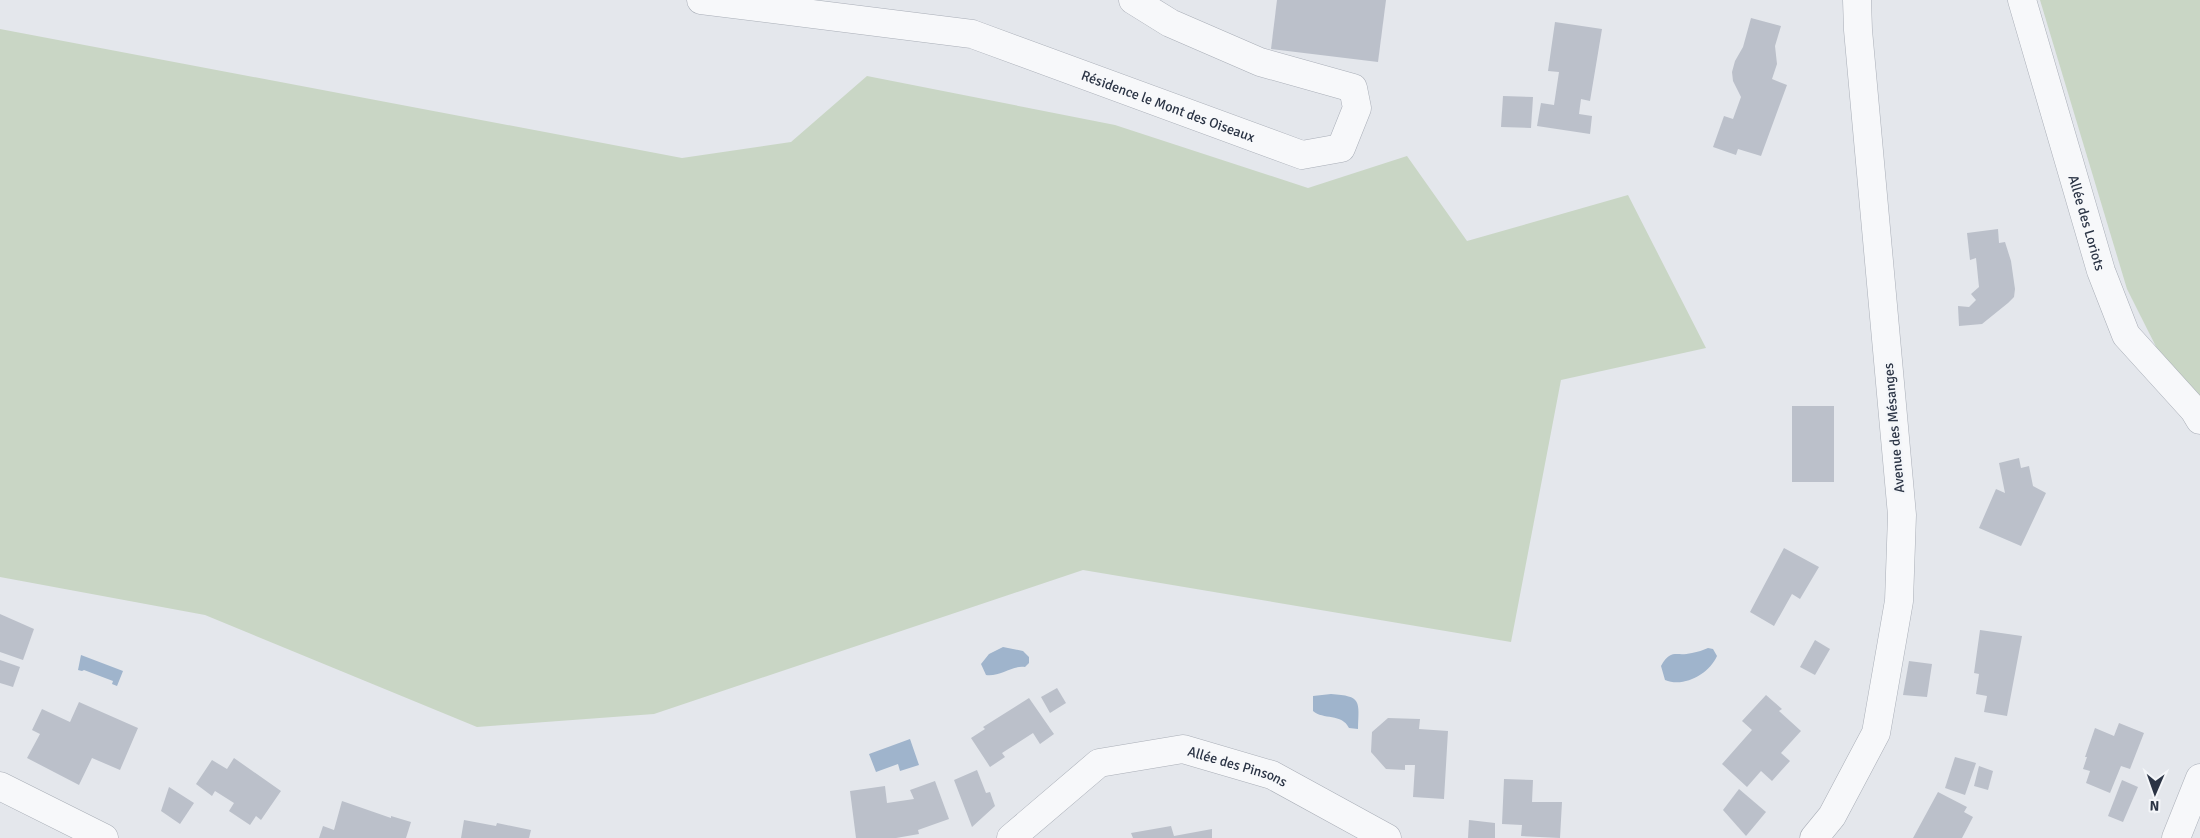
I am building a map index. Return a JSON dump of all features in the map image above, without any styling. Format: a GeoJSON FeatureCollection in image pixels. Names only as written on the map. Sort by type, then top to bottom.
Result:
{"type":"FeatureCollection","features":[{"type":"Feature","properties":{"kind":"street","name":"Résidence le Mont des Oiseaux"},"geometry":{"type":"LineString","coordinates":[[701,0],[972,34],[1302,155],[1342,148],[1357,108],[1353,88],[1260,62],[1170,23],[1134,0]]}},
{"type":"Feature","properties":{"kind":"street","name":"Avenue des Mésanges"},"geometry":{"type":"LineString","coordinates":[[1814,838],[1832,816],[1876,733],[1899,601],[1902,516],[1858,30],[1857,0]]}},
{"type":"Feature","properties":{"kind":"street","name":"Allée des Loriots"},"geometry":{"type":"LineString","coordinates":[[2022,0],[2101,271],[2126,335],[2194,410],[2200,420]]}},
{"type":"Feature","properties":{"kind":"street","name":"Allée des Pinsons"},"geometry":{"type":"LineString","coordinates":[[1011,838],[1099,763],[1183,749],[1272,775],[1388,838]]}},
{"type":"Feature","properties":{"kind":"street"},"geometry":{"type":"LineString","coordinates":[[2176,838],[2200,778]]}},
{"type":"Feature","properties":{"kind":"street"},"geometry":{"type":"LineString","coordinates":[[0,786],[104,838]]}},
{"type":"Feature","properties":{"kind":"green space"},"geometry":{"type":"Polygon","coordinates":[[[2040,0],[2200,0],[2200,434],[2127,289],[2040,0]]]}},
{"type":"Feature","properties":{"kind":"green space"},"geometry":{"type":"Polygon","coordinates":[[[0,29],[682,158],[791,142],[867,76],[1115,125],[1308,188],[1407,156],[1467,241],[1628,195],[1706,348],[1561,380],[1511,642],[1083,570],[654,714],[477,727],[205,615],[0,577],[0,29]]]}},
{"type":"Feature","properties":{"kind":"water"},"geometry":{"type":"Polygon","coordinates":[[[1003,647],[1023,651],[1029,657],[1029,663],[1025,667],[986,675],[981,664],[989,654],[1003,647]]]}},
{"type":"Feature","properties":{"kind":"water"},"geometry":{"type":"Polygon","coordinates":[[[1708,648],[1713,649],[1717,656],[1702,674],[1688,681],[1672,682],[1665,680],[1661,666],[1668,657],[1674,654],[1694,653],[1708,648]]]}},
{"type":"Feature","properties":{"kind":"water"},"geometry":{"type":"Polygon","coordinates":[[[81,655],[123,671],[117,686],[112,684],[113,681],[84,670],[78,670],[81,655]]]}},
{"type":"Feature","properties":{"kind":"water"},"geometry":{"type":"Polygon","coordinates":[[[1331,694],[1348,696],[1356,702],[1359,712],[1358,729],[1349,728],[1346,723],[1337,718],[1317,714],[1313,711],[1313,696],[1331,694]]]}},
{"type":"Feature","properties":{"kind":"water"},"geometry":{"type":"Polygon","coordinates":[[[910,739],[919,765],[900,771],[898,764],[876,772],[869,754],[910,739]]]}},
{"type":"Feature","properties":{"kind":"building"},"geometry":{"type":"Polygon","coordinates":[[[1277,0],[1386,0],[1378,62],[1271,49],[1277,0]]]}},
{"type":"Feature","properties":{"kind":"building"},"geometry":{"type":"Polygon","coordinates":[[[1751,18],[1781,26],[1775,46],[1777,64],[1772,79],[1787,85],[1761,156],[1738,149],[1736,155],[1713,147],[1724,116],[1733,119],[1741,97],[1733,81],[1732,72],[1735,61],[1743,47],[1751,18]]]}},
{"type":"Feature","properties":{"kind":"building"},"geometry":{"type":"Polygon","coordinates":[[[1555,22],[1602,29],[1590,101],[1581,99],[1579,114],[1592,116],[1590,134],[1537,126],[1541,103],[1554,105],[1559,72],[1548,71],[1555,22]]]}},
{"type":"Feature","properties":{"kind":"building"},"geometry":{"type":"Polygon","coordinates":[[[1503,96],[1533,97],[1531,128],[1501,127],[1503,96]]]}},
{"type":"Feature","properties":{"kind":"building"},"geometry":{"type":"Polygon","coordinates":[[[1998,229],[1999,243],[2005,242],[2011,261],[2015,289],[2014,297],[1982,324],[1959,326],[1958,306],[1969,307],[1976,300],[1971,294],[1979,287],[1976,258],[1970,260],[1967,233],[1998,229]]]}},
{"type":"Feature","properties":{"kind":"building"},"geometry":{"type":"Polygon","coordinates":[[[1792,406],[1834,406],[1834,482],[1792,482],[1792,406]]]}},
{"type":"Feature","properties":{"kind":"building"},"geometry":{"type":"Polygon","coordinates":[[[2019,458],[2021,468],[2029,466],[2033,486],[2046,493],[2021,546],[1979,528],[1996,489],[2005,493],[1999,463],[2019,458]]]}},
{"type":"Feature","properties":{"kind":"building"},"geometry":{"type":"Polygon","coordinates":[[[1784,548],[1819,567],[1800,599],[1792,594],[1774,626],[1750,612],[1784,548]]]}},
{"type":"Feature","properties":{"kind":"building"},"geometry":{"type":"Polygon","coordinates":[[[0,614],[34,629],[23,660],[0,652],[0,614]]]}},
{"type":"Feature","properties":{"kind":"building"},"geometry":{"type":"Polygon","coordinates":[[[1980,630],[2022,636],[2007,716],[1984,712],[1987,696],[1976,694],[1979,674],[1974,673],[1980,630]]]}},
{"type":"Feature","properties":{"kind":"building"},"geometry":{"type":"Polygon","coordinates":[[[1815,640],[1830,649],[1815,675],[1800,667],[1815,640]]]}},
{"type":"Feature","properties":{"kind":"building"},"geometry":{"type":"Polygon","coordinates":[[[0,660],[20,667],[13,687],[0,683],[0,660]]]}},
{"type":"Feature","properties":{"kind":"building"},"geometry":{"type":"Polygon","coordinates":[[[1909,661],[1932,664],[1927,697],[1903,695],[1909,661]]]}},
{"type":"Feature","properties":{"kind":"building"},"geometry":{"type":"Polygon","coordinates":[[[1057,688],[1066,703],[1050,713],[1041,697],[1057,688]]]}},
{"type":"Feature","properties":{"kind":"building"},"geometry":{"type":"Polygon","coordinates":[[[1766,695],[1782,709],[1779,711],[1801,731],[1781,753],[1790,761],[1772,781],[1761,771],[1747,787],[1722,764],[1752,730],[1742,721],[1766,695]]]}},
{"type":"Feature","properties":{"kind":"building"},"geometry":{"type":"Polygon","coordinates":[[[1029,698],[1054,734],[1040,744],[1033,733],[1002,753],[1005,757],[990,767],[971,738],[985,729],[983,727],[1029,698]]]}},
{"type":"Feature","properties":{"kind":"building"},"geometry":{"type":"Polygon","coordinates":[[[79,702],[138,728],[120,770],[92,758],[79,785],[27,758],[40,734],[32,730],[42,709],[70,722],[79,702]]]}},
{"type":"Feature","properties":{"kind":"building"},"geometry":{"type":"Polygon","coordinates":[[[1388,718],[1420,719],[1419,729],[1448,731],[1444,799],[1413,797],[1415,765],[1405,765],[1405,770],[1386,769],[1371,752],[1372,732],[1388,718]]]}},
{"type":"Feature","properties":{"kind":"building"},"geometry":{"type":"Polygon","coordinates":[[[2119,723],[2144,733],[2130,769],[2121,766],[2110,793],[2086,783],[2090,771],[2083,769],[2095,728],[2114,736],[2119,723]]]}},
{"type":"Feature","properties":{"kind":"building"},"geometry":{"type":"Polygon","coordinates":[[[1955,757],[1976,763],[1965,795],[1945,788],[1955,757]]]}},
{"type":"Feature","properties":{"kind":"building"},"geometry":{"type":"Polygon","coordinates":[[[234,758],[281,791],[261,820],[256,816],[250,825],[229,811],[234,803],[215,791],[212,796],[196,784],[212,760],[227,769],[234,758]]]}},
{"type":"Feature","properties":{"kind":"building"},"geometry":{"type":"Polygon","coordinates":[[[1979,766],[1993,771],[1988,790],[1974,786],[1979,766]]]}},
{"type":"Feature","properties":{"kind":"building"},"geometry":{"type":"Polygon","coordinates":[[[977,770],[986,793],[990,792],[995,806],[972,827],[954,780],[977,770]]]}},
{"type":"Feature","properties":{"kind":"building"},"geometry":{"type":"Polygon","coordinates":[[[1504,779],[1533,780],[1532,802],[1562,802],[1560,838],[1521,836],[1522,825],[1502,824],[1504,779]]]}},
{"type":"Feature","properties":{"kind":"building"},"geometry":{"type":"Polygon","coordinates":[[[2122,780],[2138,787],[2123,822],[2108,816],[2122,780]]]}},
{"type":"Feature","properties":{"kind":"building"},"geometry":{"type":"Polygon","coordinates":[[[935,781],[949,819],[918,830],[919,834],[896,838],[856,838],[850,791],[885,786],[887,803],[914,799],[910,790],[935,781]]]}},
{"type":"Feature","properties":{"kind":"building"},"geometry":{"type":"Polygon","coordinates":[[[169,787],[194,803],[180,824],[161,811],[169,787]]]}},
{"type":"Feature","properties":{"kind":"building"},"geometry":{"type":"Polygon","coordinates":[[[1739,789],[1766,812],[1746,836],[1723,810],[1739,789]]]}},
{"type":"Feature","properties":{"kind":"building"},"geometry":{"type":"Polygon","coordinates":[[[1938,792],[1967,807],[1964,812],[1973,817],[1962,838],[1913,838],[1938,792]]]}},
{"type":"Feature","properties":{"kind":"building"},"geometry":{"type":"Polygon","coordinates":[[[342,801],[391,818],[391,816],[411,822],[406,838],[319,838],[323,826],[334,830],[342,801]]]}},
{"type":"Feature","properties":{"kind":"building"},"geometry":{"type":"Polygon","coordinates":[[[464,820],[496,826],[497,823],[531,830],[529,838],[461,838],[464,820]]]}},
{"type":"Feature","properties":{"kind":"building"},"geometry":{"type":"Polygon","coordinates":[[[1469,820],[1495,823],[1495,838],[1468,838],[1469,820]]]}},
{"type":"Feature","properties":{"kind":"building"},"geometry":{"type":"Polygon","coordinates":[[[1171,826],[1174,836],[1212,829],[1212,838],[1133,838],[1131,833],[1171,826]]]}}]}
